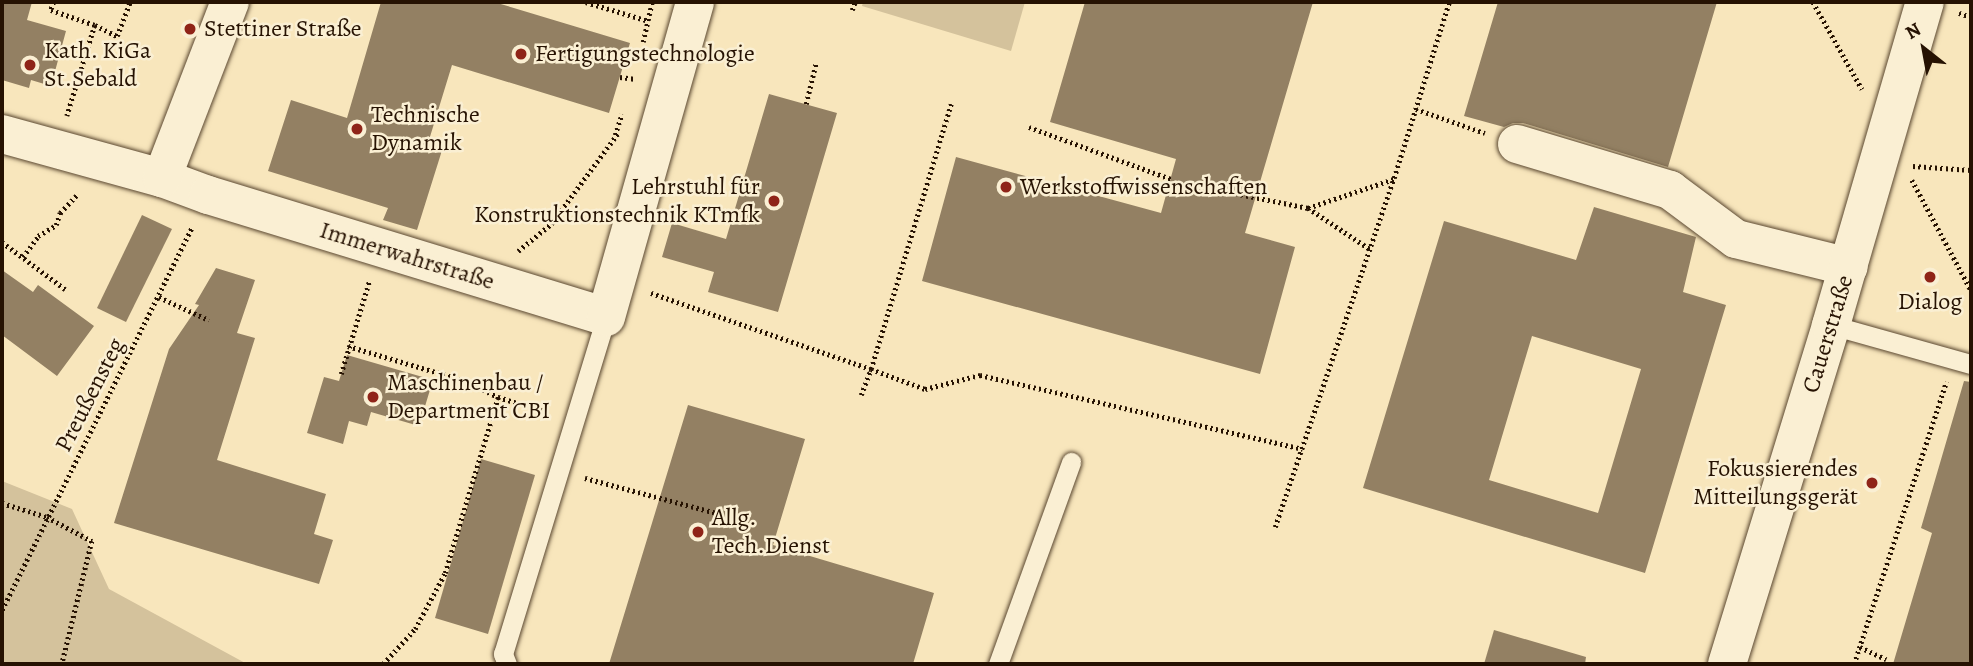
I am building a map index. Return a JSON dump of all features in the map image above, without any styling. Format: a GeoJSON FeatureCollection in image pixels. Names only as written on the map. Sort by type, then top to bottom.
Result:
{"type":"FeatureCollection","features":[{"type":"Feature","properties":{"kind":"street"},"geometry":{"type":"LineString","coordinates":[[2,134],[106,165],[162,178],[230,2]]}},
{"type":"Feature","properties":{"kind":"street","name":"Cauerstraße"},"geometry":{"type":"LineString","coordinates":[[1727,664],[1849,267],[1885,132],[1925,2]]}},
{"type":"Feature","properties":{"kind":"street"},"geometry":{"type":"LineString","coordinates":[[606,317],[691,13]]}},
{"type":"Feature","properties":{"kind":"street"},"geometry":{"type":"LineString","coordinates":[[1517,144],[1670,190],[1736,239],[1849,267]]}},
{"type":"Feature","properties":{"kind":"street","name":"Immerwahrstraße"},"geometry":{"type":"LineString","coordinates":[[162,178],[208,195],[606,317]]}},
{"type":"Feature","properties":{"kind":"lane"},"geometry":{"type":"LineString","coordinates":[[507,664],[503,654],[606,317]]}},
{"type":"Feature","properties":{"kind":"lane"},"geometry":{"type":"LineString","coordinates":[[1831,325],[1962,363]]}},
{"type":"Feature","properties":{"kind":"lane"},"geometry":{"type":"LineString","coordinates":[[998,664],[1071,462]]}},
{"type":"Feature","properties":{"kind":"path"},"geometry":{"type":"LineString","coordinates":[[54,2],[51,10],[95,25],[117,36],[130,2]]}},
{"type":"Feature","properties":{"kind":"path"},"geometry":{"type":"LineString","coordinates":[[586,2],[647,21],[691,13]]}},
{"type":"Feature","properties":{"kind":"path"},"geometry":{"type":"LineString","coordinates":[[852,10],[855,2]]}},
{"type":"Feature","properties":{"kind":"path"},"geometry":{"type":"LineString","coordinates":[[1275,527],[1395,178],[1449,2]]}},
{"type":"Feature","properties":{"kind":"path"},"geometry":{"type":"LineString","coordinates":[[1807,2],[1814,3],[1885,132]]}},
{"type":"Feature","properties":{"kind":"path"},"geometry":{"type":"LineString","coordinates":[[64,127],[95,25]]}},
{"type":"Feature","properties":{"kind":"path"},"geometry":{"type":"LineString","coordinates":[[806,104],[816,63]]}},
{"type":"Feature","properties":{"kind":"path"},"geometry":{"type":"LineString","coordinates":[[861,395],[951,104]]}},
{"type":"Feature","properties":{"kind":"path"},"geometry":{"type":"LineString","coordinates":[[1416,109],[1517,144]]}},
{"type":"Feature","properties":{"kind":"path"},"geometry":{"type":"LineString","coordinates":[[486,279],[551,224],[629,117]]}},
{"type":"Feature","properties":{"kind":"path"},"geometry":{"type":"LineString","coordinates":[[1029,127],[1171,179]]}},
{"type":"Feature","properties":{"kind":"path"},"geometry":{"type":"LineString","coordinates":[[23,257],[38,236],[56,225],[60,213],[106,165]]}},
{"type":"Feature","properties":{"kind":"path"},"geometry":{"type":"LineString","coordinates":[[1971,170],[1905,166],[1971,290]]}},
{"type":"Feature","properties":{"kind":"path"},"geometry":{"type":"LineString","coordinates":[[1308,208],[1395,178]]}},
{"type":"Feature","properties":{"kind":"path"},"geometry":{"type":"LineString","coordinates":[[1214,189],[1308,208],[1370,249]]}},
{"type":"Feature","properties":{"kind":"path","name":"Preußensteg"},"geometry":{"type":"LineString","coordinates":[[2,610],[208,195]]}},
{"type":"Feature","properties":{"kind":"path"},"geometry":{"type":"LineString","coordinates":[[2,242],[65,289]]}},
{"type":"Feature","properties":{"kind":"path"},"geometry":{"type":"LineString","coordinates":[[341,374],[381,248]]}},
{"type":"Feature","properties":{"kind":"path"},"geometry":{"type":"LineString","coordinates":[[647,291],[925,389],[980,375],[1303,449]]}},
{"type":"Feature","properties":{"kind":"path"},"geometry":{"type":"LineString","coordinates":[[159,297],[209,320]]}},
{"type":"Feature","properties":{"kind":"path"},"geometry":{"type":"LineString","coordinates":[[348,346],[463,380],[498,397],[575,420]]}},
{"type":"Feature","properties":{"kind":"path"},"geometry":{"type":"LineString","coordinates":[[1854,664],[1962,363]]}},
{"type":"Feature","properties":{"kind":"path"},"geometry":{"type":"LineString","coordinates":[[383,664],[415,629],[445,573],[498,397]]}},
{"type":"Feature","properties":{"kind":"path"},"geometry":{"type":"LineString","coordinates":[[560,471],[720,514]]}},
{"type":"Feature","properties":{"kind":"path"},"geometry":{"type":"LineString","coordinates":[[2,503],[47,517],[92,541],[62,664]]}},
{"type":"Feature","properties":{"kind":"path"},"geometry":{"type":"LineString","coordinates":[[1860,647],[1886,659]]}},
{"type":"Feature","properties":{"kind":"shaded area"},"geometry":{"type":"Polygon","coordinates":[[[863,2],[1025,2],[1011,51],[862,6],[863,2]]]}},
{"type":"Feature","properties":{"kind":"shaded area"},"geometry":{"type":"Polygon","coordinates":[[[2,481],[72,509],[109,589],[247,664],[2,664],[2,481]]]}},
{"type":"Feature","properties":{"kind":"building","name":"Kath. KiGa St.Sebald"},"geometry":{"type":"Polygon","coordinates":[[[2,2],[32,2],[27,20],[66,31],[51,86],[31,80],[29,88],[2,80],[2,2]]]}},
{"type":"Feature","properties":{"kind":"building"},"geometry":{"type":"Polygon","coordinates":[[[381,2],[494,2],[630,43],[609,113],[452,65],[429,140],[444,144],[417,230],[383,220],[388,208],[268,171],[291,100],[347,118],[381,2]]]}},
{"type":"Feature","properties":{"kind":"building","name":"Werkstoffwissenschaften"},"geometry":{"type":"Polygon","coordinates":[[[1085,2],[1313,2],[1245,233],[1295,247],[1260,374],[922,281],[956,157],[1161,213],[1176,159],[1050,122],[1085,2]]]}},
{"type":"Feature","properties":{"kind":"building"},"geometry":{"type":"Polygon","coordinates":[[[1498,2],[1717,2],[1668,167],[1523,123],[1504,127],[1464,116],[1498,2]]]}},
{"type":"Feature","properties":{"kind":"building","name":"Lehrstuhl für Konstruktionstechnik KTmfk"},"geometry":{"type":"Polygon","coordinates":[[[769,94],[837,113],[778,312],[708,292],[714,272],[662,257],[672,223],[726,239],[769,94]]]}},
{"type":"Feature","properties":{"kind":"building"},"geometry":{"type":"Polygon","coordinates":[[[1594,207],[1696,237],[1683,292],[1726,305],[1645,573],[1363,488],[1444,221],[1576,260],[1594,207]],[[1532,336],[1489,480],[1598,513],[1641,369],[1532,336]]]}},
{"type":"Feature","properties":{"kind":"building"},"geometry":{"type":"Polygon","coordinates":[[[142,215],[172,229],[126,322],[97,308],[142,215]]]}},
{"type":"Feature","properties":{"kind":"building"},"geometry":{"type":"Polygon","coordinates":[[[216,268],[255,280],[237,333],[255,338],[217,460],[326,494],[314,534],[333,540],[319,584],[114,523],[169,349],[199,305],[195,304],[216,268]]]}},
{"type":"Feature","properties":{"kind":"building"},"geometry":{"type":"Polygon","coordinates":[[[2,270],[33,292],[38,285],[94,326],[57,376],[2,335],[2,270]]]}},
{"type":"Feature","properties":{"kind":"building","name":"Maschinenbau / Department CBI"},"geometry":{"type":"Polygon","coordinates":[[[347,355],[433,380],[419,426],[371,412],[367,426],[349,421],[343,444],[307,433],[324,377],[339,381],[347,355]]]}},
{"type":"Feature","properties":{"kind":"building"},"geometry":{"type":"Polygon","coordinates":[[[1964,381],[1971,382],[1971,664],[1893,664],[1932,533],[1921,528],[1964,381]]]}},
{"type":"Feature","properties":{"kind":"building","name":"Allg. Tech.Dienst"},"geometry":{"type":"Polygon","coordinates":[[[688,405],[805,439],[773,545],[934,593],[913,664],[609,664],[688,405]]]}},
{"type":"Feature","properties":{"kind":"building"},"geometry":{"type":"Polygon","coordinates":[[[481,459],[535,475],[488,634],[435,618],[481,459]]]}},
{"type":"Feature","properties":{"kind":"building"},"geometry":{"type":"Polygon","coordinates":[[[1494,630],[1586,657],[1585,664],[1484,664],[1494,630]]]}},
{"type":"Feature","properties":{"kind":"place","name":"Stettiner Straße"},"geometry":{"type":"Point","coordinates":[190,29]}},
{"type":"Feature","properties":{"kind":"place","name":"Fertigungstechnologie"},"geometry":{"type":"Point","coordinates":[521,54]}},
{"type":"Feature","properties":{"kind":"place","name":"Kath. KiGa St.Sebald"},"geometry":{"type":"Point","coordinates":[30,65]}},
{"type":"Feature","properties":{"kind":"place","name":"Technische Dynamik"},"geometry":{"type":"Point","coordinates":[357,129]}},
{"type":"Feature","properties":{"kind":"place","name":"Werkstoffwissenschaften"},"geometry":{"type":"Point","coordinates":[1006,187]}},
{"type":"Feature","properties":{"kind":"place","name":"Lehrstuhl für Konstruktionstechnik KTmfk"},"geometry":{"type":"Point","coordinates":[774,201]}},
{"type":"Feature","properties":{"kind":"place","name":"Dialog"},"geometry":{"type":"Point","coordinates":[1930,277]}},
{"type":"Feature","properties":{"kind":"place","name":"Maschinenbau / Department CBI"},"geometry":{"type":"Point","coordinates":[373,397]}},
{"type":"Feature","properties":{"kind":"place","name":"Fokussierendes Mitteilungsgerät"},"geometry":{"type":"Point","coordinates":[1872,483]}},
{"type":"Feature","properties":{"kind":"place","name":"Allg. Tech.Dienst"},"geometry":{"type":"Point","coordinates":[698,532]}}]}
